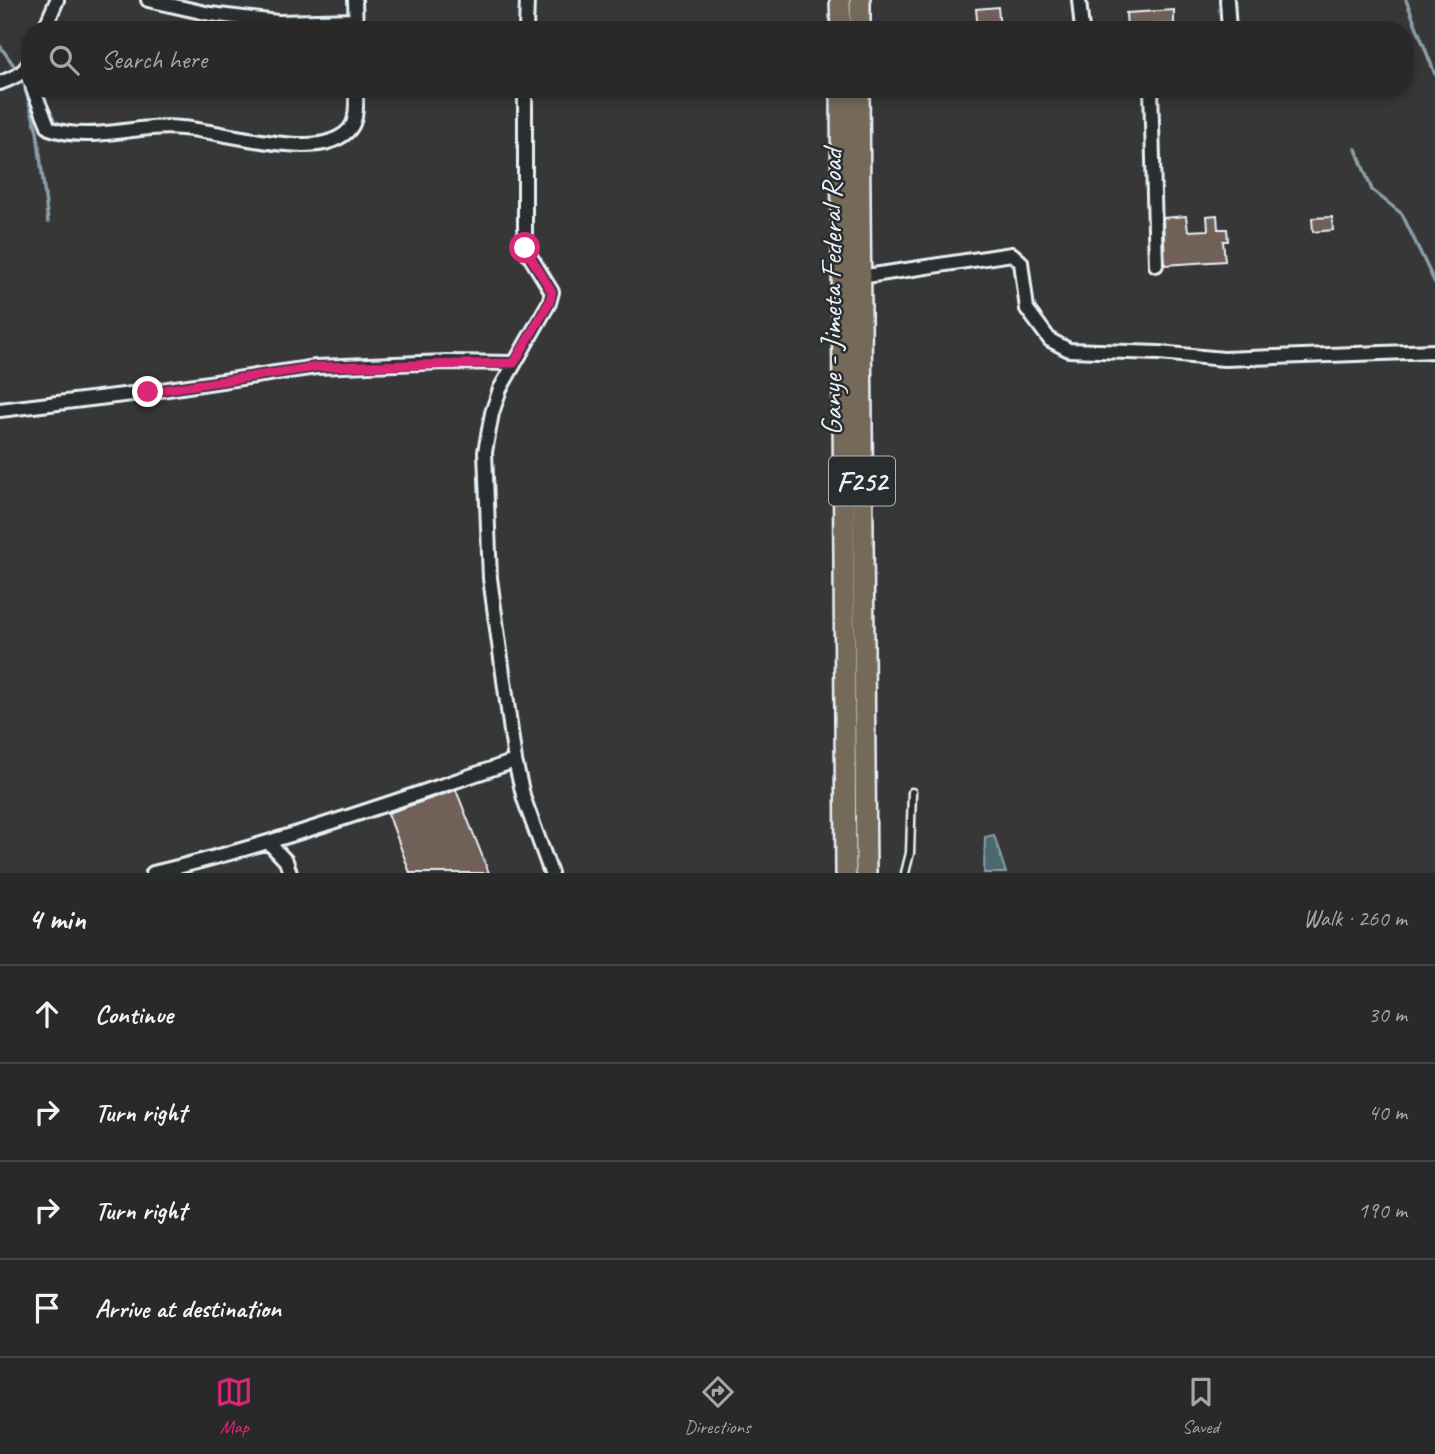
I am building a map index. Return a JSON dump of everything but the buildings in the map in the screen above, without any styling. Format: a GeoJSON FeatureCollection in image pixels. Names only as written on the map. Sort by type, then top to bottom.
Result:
{"type":"FeatureCollection","features":[{"type":"Feature","properties":{"kind":"main road"},"geometry":{"type":"LineString","coordinates":[[840,0],[841,21]]}},
{"type":"Feature","properties":{"kind":"main road"},"geometry":{"type":"LineString","coordinates":[[860,0],[860,21]]}},
{"type":"Feature","properties":{"kind":"main road","name":"Ganye - Jimeta Federal Road"},"geometry":{"type":"LineString","coordinates":[[841,98],[846,873]]}},
{"type":"Feature","properties":{"kind":"main road","name":"Ganye - Jimeta Federal Road"},"geometry":{"type":"LineString","coordinates":[[859,98],[866,873]]}},
{"type":"Feature","properties":{"kind":"street"},"geometry":{"type":"LineString","coordinates":[[48,21],[57,0]]}},
{"type":"Feature","properties":{"kind":"street"},"geometry":{"type":"LineString","coordinates":[[148,0],[210,14],[270,21]]}},
{"type":"Feature","properties":{"kind":"street"},"geometry":{"type":"LineString","coordinates":[[355,0],[356,21]]}},
{"type":"Feature","properties":{"kind":"street"},"geometry":{"type":"LineString","coordinates":[[526,21],[527,0]]}},
{"type":"Feature","properties":{"kind":"street"},"geometry":{"type":"LineString","coordinates":[[1079,0],[1081,21]]}},
{"type":"Feature","properties":{"kind":"street"},"geometry":{"type":"LineString","coordinates":[[1227,0],[1228,21]]}},
{"type":"Feature","properties":{"kind":"street"},"geometry":{"type":"LineString","coordinates":[[0,83],[21,74]]}},
{"type":"Feature","properties":{"kind":"street"},"geometry":{"type":"LineString","coordinates":[[36,98],[48,128],[58,132],[81,135],[140,128],[181,127],[250,139],[310,145],[331,142],[354,126],[356,98]]}},
{"type":"Feature","properties":{"kind":"street"},"geometry":{"type":"LineString","coordinates":[[525,98],[525,248],[552,292],[549,303],[514,363],[492,413],[485,452],[489,578],[515,761],[524,799],[551,873]]}},
{"type":"Feature","properties":{"kind":"street"},"geometry":{"type":"LineString","coordinates":[[1151,98],[1156,265]]}},
{"type":"Feature","properties":{"kind":"street"},"geometry":{"type":"LineString","coordinates":[[860,276],[1012,254],[1021,262],[1027,309],[1050,340],[1069,350],[1159,353],[1224,359],[1435,351]]}},
{"type":"Feature","properties":{"kind":"street"},"geometry":{"type":"LineString","coordinates":[[0,410],[148,392],[316,367],[514,363]]}},
{"type":"Feature","properties":{"kind":"street"},"geometry":{"type":"LineString","coordinates":[[153,873],[227,856],[515,761]]}},
{"type":"Feature","properties":{"kind":"street"},"geometry":{"type":"LineString","coordinates":[[269,843],[286,861],[290,873]]}},
{"type":"Feature","properties":{"kind":"lane"},"geometry":{"type":"LineString","coordinates":[[905,873],[909,853],[912,792]]}},
{"type":"Feature","properties":{"kind":"water"},"geometry":{"type":"Polygon","coordinates":[[[994,835],[1006,873],[984,873],[985,837],[994,835]]]}},
{"type":"Feature","properties":{"kind":"waterway"},"geometry":{"type":"LineString","coordinates":[[1406,0],[1435,74]]}},
{"type":"Feature","properties":{"kind":"waterway"},"geometry":{"type":"LineString","coordinates":[[0,46],[15,67]]}},
{"type":"Feature","properties":{"kind":"waterway"},"geometry":{"type":"LineString","coordinates":[[28,98],[37,131],[48,222]]}},
{"type":"Feature","properties":{"kind":"waterway"},"geometry":{"type":"LineString","coordinates":[[1356,149],[1372,190],[1402,214],[1435,283]]}},
{"type":"Feature","properties":{"kind":"route"},"geometry":{"type":"LineString","coordinates":[[148,392],[316,367],[447,362],[514,363],[549,303],[552,292],[525,248]]}}]}
